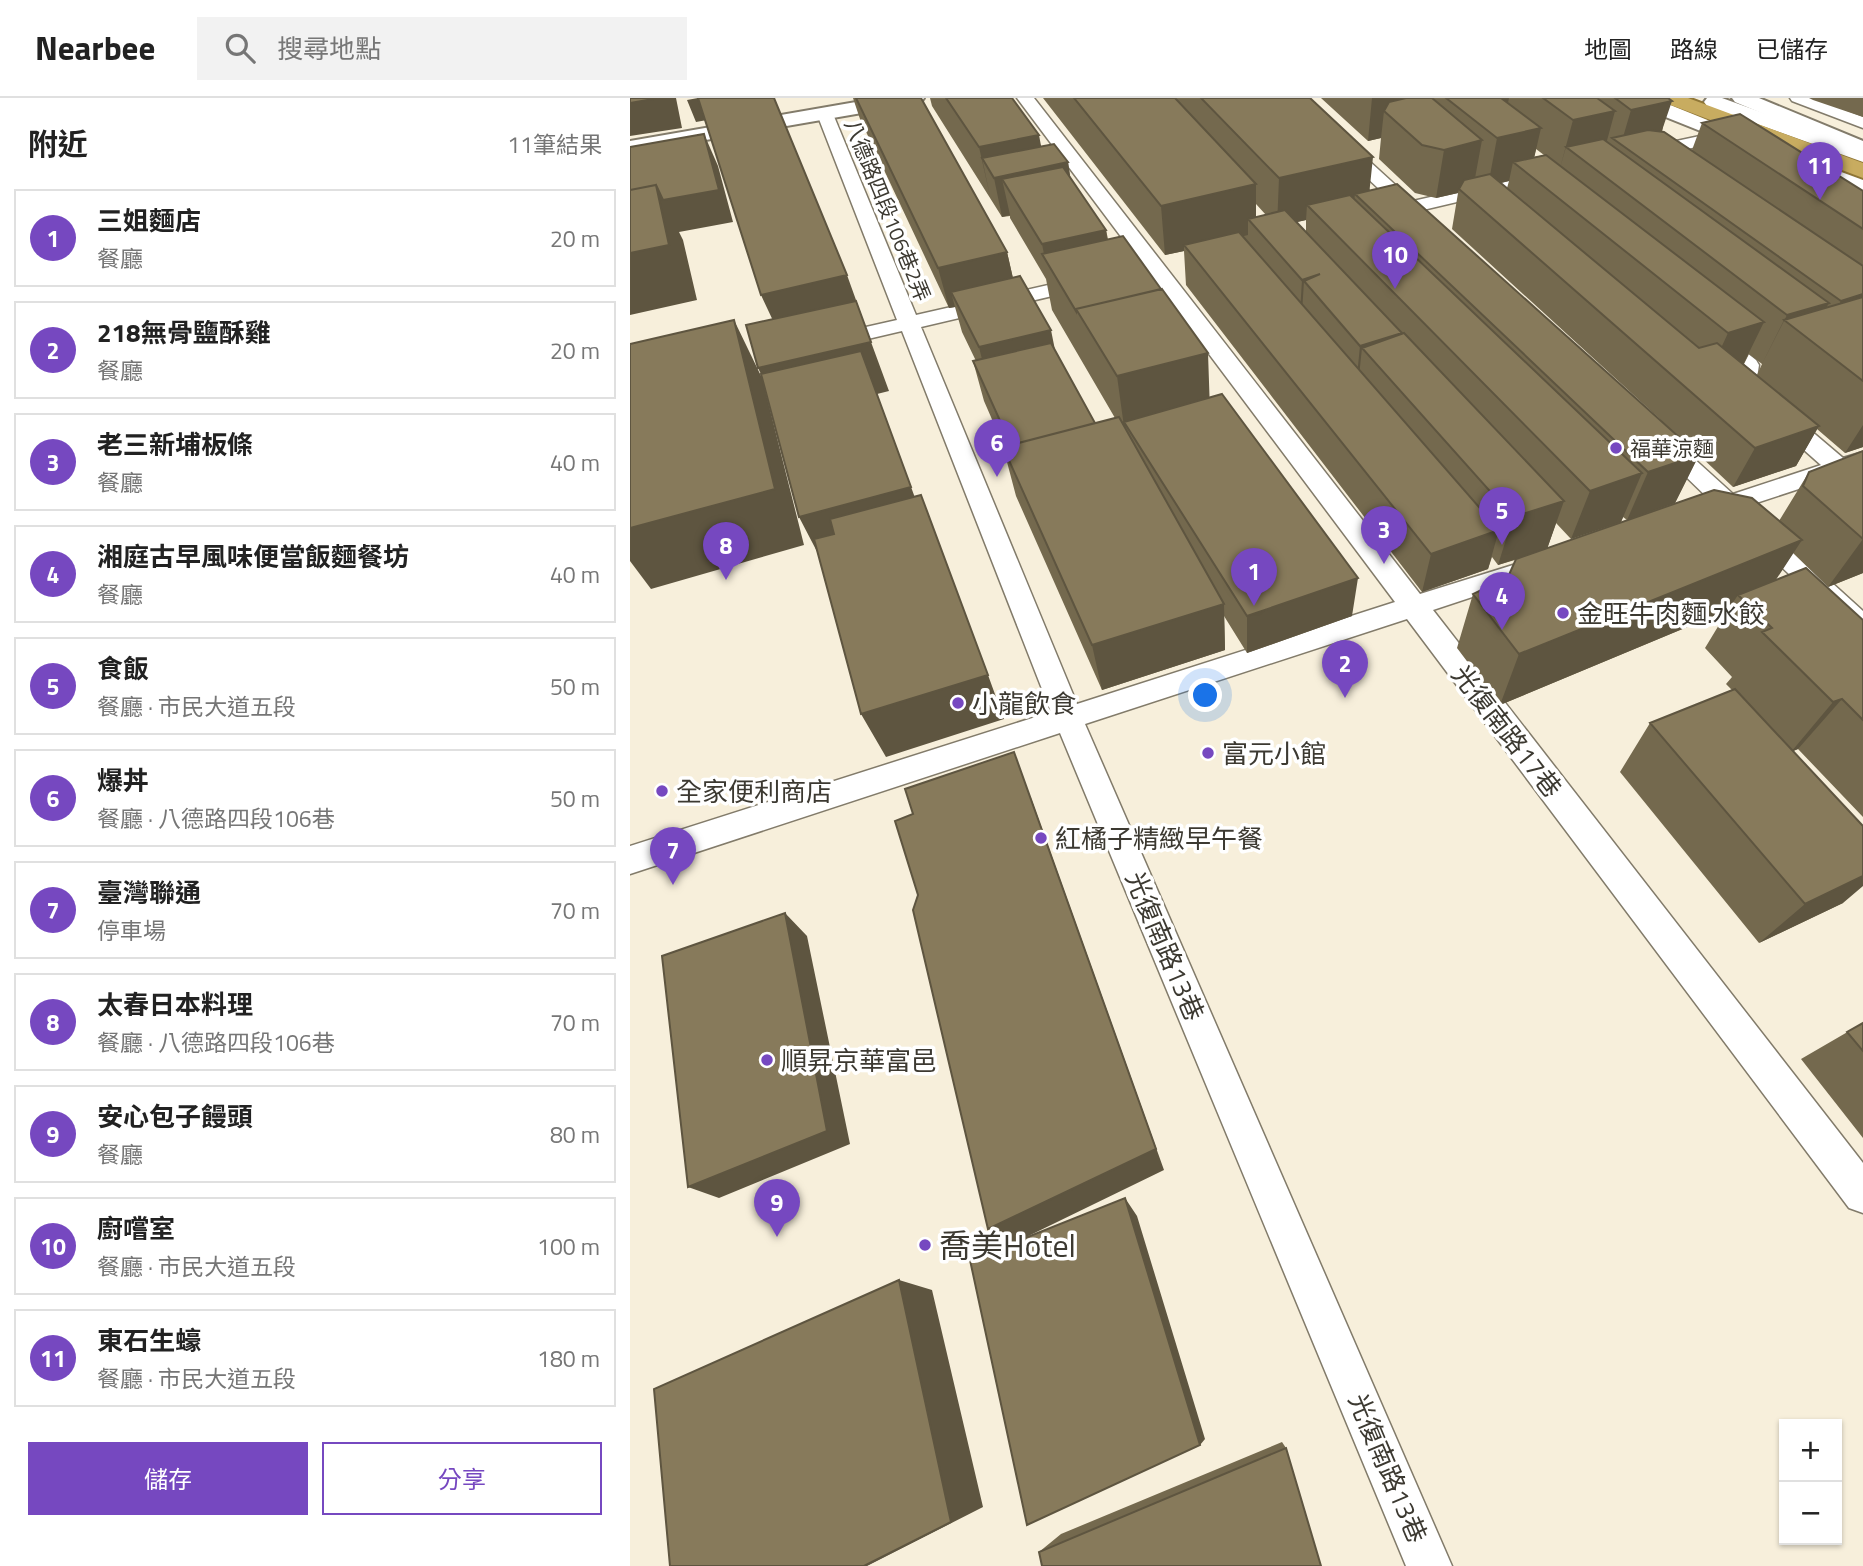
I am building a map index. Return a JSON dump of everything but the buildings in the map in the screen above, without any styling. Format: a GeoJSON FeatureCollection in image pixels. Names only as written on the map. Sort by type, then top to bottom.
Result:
{"type":"FeatureCollection","features":[{"type":"Feature","properties":{"kind":"highway"},"geometry":{"type":"LineString","coordinates":[[1670,98],[1863,171]]}},
{"type":"Feature","properties":{"kind":"street"},"geometry":{"type":"LineString","coordinates":[[630,147],[914,98]]}},
{"type":"Feature","properties":{"kind":"street"},"geometry":{"type":"LineString","coordinates":[[1635,98],[1863,188]]}},
{"type":"Feature","properties":{"kind":"street"},"geometry":{"type":"LineString","coordinates":[[1702,98],[1863,156]]}},
{"type":"Feature","properties":{"kind":"street"},"geometry":{"type":"LineString","coordinates":[[1742,98],[1863,149]]}},
{"type":"Feature","properties":{"kind":"lane","name":"光復南路17巷"},"geometry":{"type":"LineString","coordinates":[[1025,98],[1143,269],[1412,606],[1863,1194]]}},
{"type":"Feature","properties":{"kind":"lane"},"geometry":{"type":"LineString","coordinates":[[1290,98],[1430,226]]}},
{"type":"Feature","properties":{"kind":"lane"},"geometry":{"type":"LineString","coordinates":[[1798,98],[1863,123]]}},
{"type":"Feature","properties":{"kind":"lane","name":"八德路四段106巷2弄"},"geometry":{"type":"LineString","coordinates":[[825,114],[909,324]]}},
{"type":"Feature","properties":{"kind":"lane"},"geometry":{"type":"LineString","coordinates":[[1663,170],[1634,155],[1728,135]]}},
{"type":"Feature","properties":{"kind":"lane"},"geometry":{"type":"LineString","coordinates":[[1359,219],[1574,169]]}},
{"type":"Feature","properties":{"kind":"lane"},"geometry":{"type":"LineString","coordinates":[[1518,182],[1540,200]]}},
{"type":"Feature","properties":{"kind":"lane"},"geometry":{"type":"LineString","coordinates":[[803,348],[1143,269]]}},
{"type":"Feature","properties":{"kind":"lane"},"geometry":{"type":"LineString","coordinates":[[1693,321],[1748,365],[1745,386],[1851,464]]}},
{"type":"Feature","properties":{"kind":"lane","name":"光復南路13巷"},"geometry":{"type":"LineString","coordinates":[[909,324],[1068,718],[1429,1566]]}},
{"type":"Feature","properties":{"kind":"lane"},"geometry":{"type":"LineString","coordinates":[[1649,429],[1863,626]]}},
{"type":"Feature","properties":{"kind":"lane"},"geometry":{"type":"LineString","coordinates":[[1677,520],[1851,464]]}},
{"type":"Feature","properties":{"kind":"lane"},"geometry":{"type":"LineString","coordinates":[[630,860],[1573,554]]}},
{"type":"Feature","properties":{"kind":"place","name":"東石生蠔"},"geometry":{"type":"Point","coordinates":[1820,200]}},
{"type":"Feature","properties":{"kind":"place","name":"廚嚐室"},"geometry":{"type":"Point","coordinates":[1395,289]}},
{"type":"Feature","properties":{"kind":"place","name":"福華涼麵"},"geometry":{"type":"Point","coordinates":[1616,448]}},
{"type":"Feature","properties":{"kind":"place","name":"爆丼"},"geometry":{"type":"Point","coordinates":[997,477]}},
{"type":"Feature","properties":{"kind":"place","name":"食飯"},"geometry":{"type":"Point","coordinates":[1502,545]}},
{"type":"Feature","properties":{"kind":"place","name":"老三新埔板條"},"geometry":{"type":"Point","coordinates":[1384,564]}},
{"type":"Feature","properties":{"kind":"place","name":"太春日本料理"},"geometry":{"type":"Point","coordinates":[726,580]}},
{"type":"Feature","properties":{"kind":"place","name":"三姐麵店"},"geometry":{"type":"Point","coordinates":[1254,606]}},
{"type":"Feature","properties":{"kind":"place","name":"金旺牛肉麵.水餃"},"geometry":{"type":"Point","coordinates":[1563,613]}},
{"type":"Feature","properties":{"kind":"place","name":"湘庭古早風味便當飯麵餐坊"},"geometry":{"type":"Point","coordinates":[1502,630]}},
{"type":"Feature","properties":{"kind":"place","name":"218無骨鹽酥雞"},"geometry":{"type":"Point","coordinates":[1345,698]}},
{"type":"Feature","properties":{"kind":"place","name":"小龍飲食"},"geometry":{"type":"Point","coordinates":[958,703]}},
{"type":"Feature","properties":{"kind":"place","name":"富元小館"},"geometry":{"type":"Point","coordinates":[1208,753]}},
{"type":"Feature","properties":{"kind":"place","name":"全家便利商店"},"geometry":{"type":"Point","coordinates":[662,791]}},
{"type":"Feature","properties":{"kind":"place","name":"紅橘子精緻早午餐"},"geometry":{"type":"Point","coordinates":[1041,838]}},
{"type":"Feature","properties":{"kind":"place","name":"臺灣聯通"},"geometry":{"type":"Point","coordinates":[673,885]}},
{"type":"Feature","properties":{"kind":"place","name":"順昇京華富邑"},"geometry":{"type":"Point","coordinates":[767,1060]}},
{"type":"Feature","properties":{"kind":"place","name":"安心包子饅頭"},"geometry":{"type":"Point","coordinates":[777,1237]}},
{"type":"Feature","properties":{"kind":"place","name":"喬美Hotel"},"geometry":{"type":"Point","coordinates":[925,1245]}}]}
